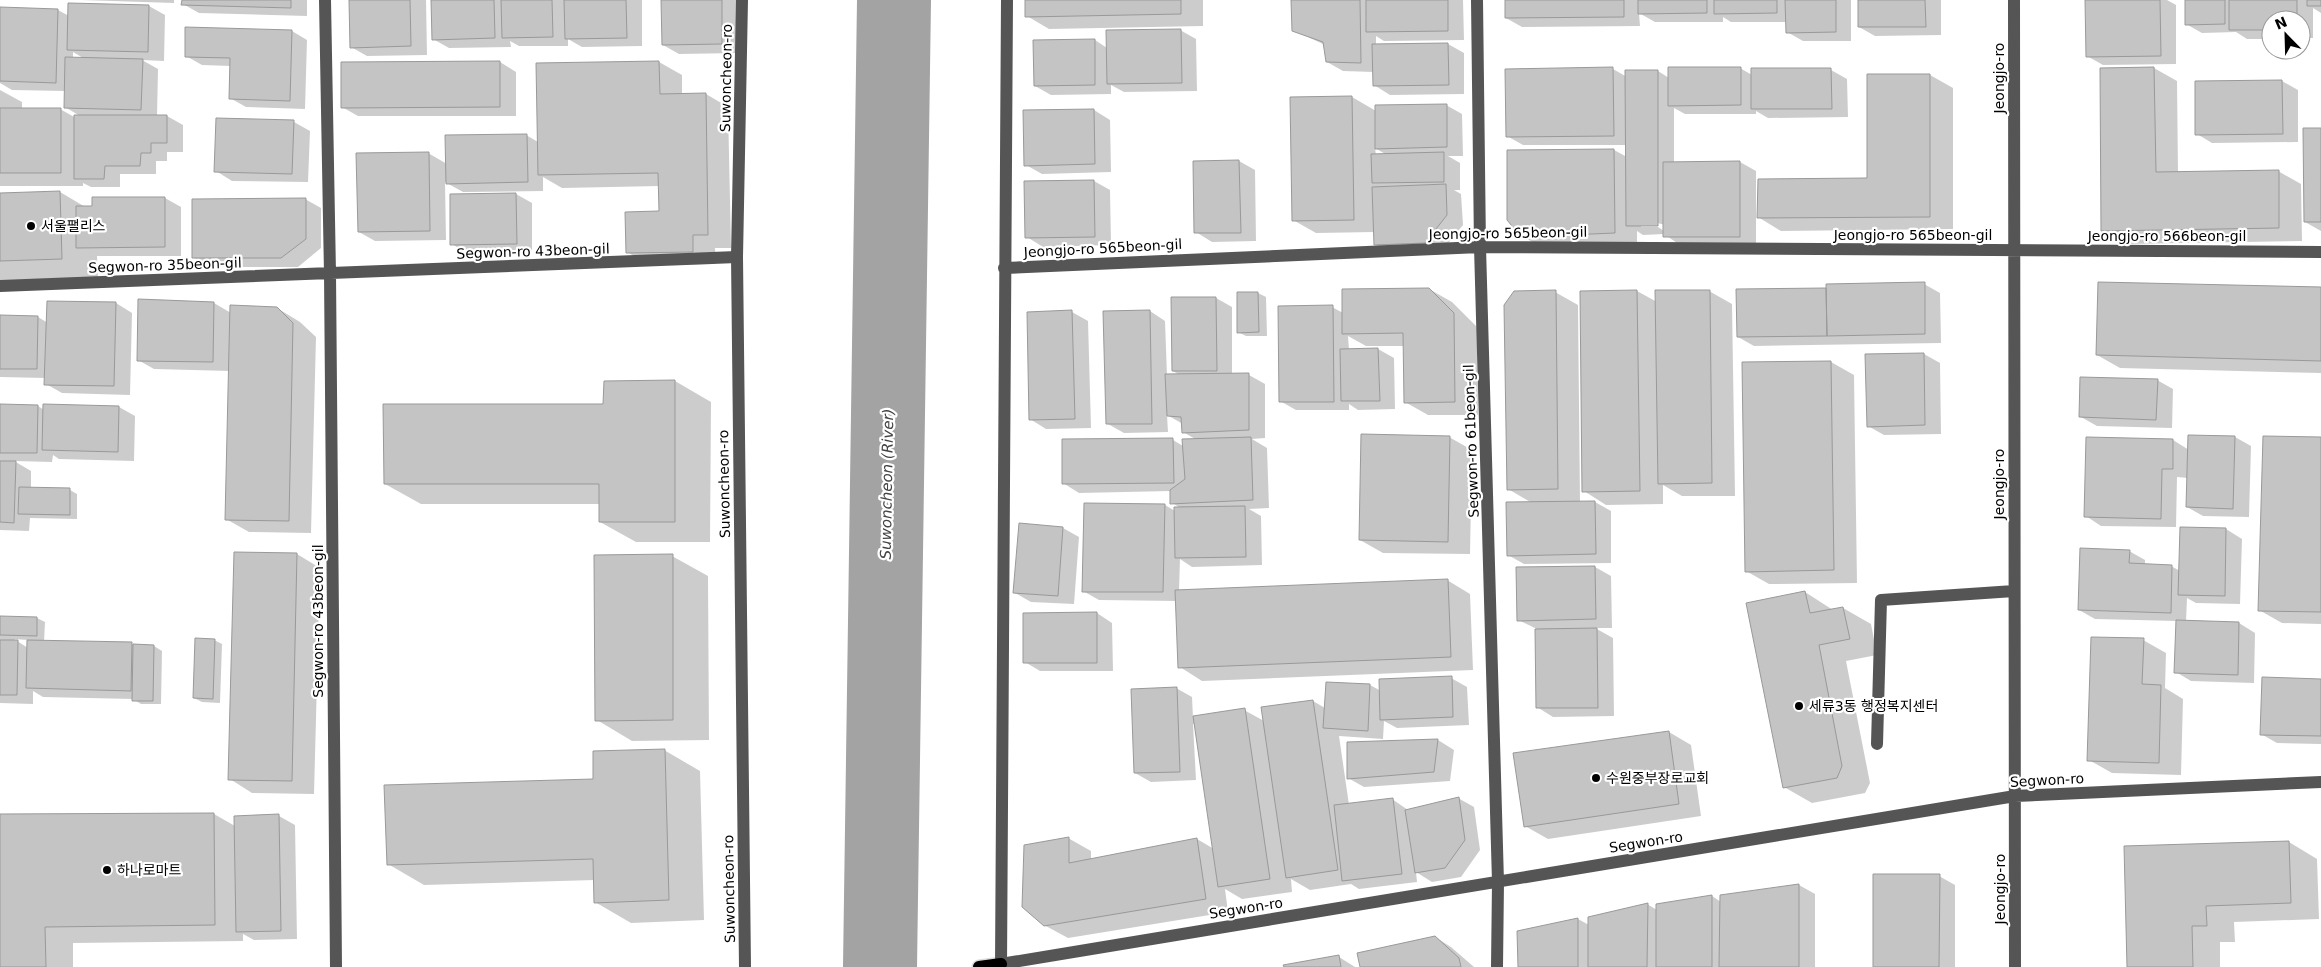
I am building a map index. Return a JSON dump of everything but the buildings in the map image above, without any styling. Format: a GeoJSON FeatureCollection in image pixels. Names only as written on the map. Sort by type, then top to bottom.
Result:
{"type":"FeatureCollection","features":[{"type":"Feature","properties":{"kind":"main road","name":"Segwon-ro"},"geometry":{"type":"LineString","coordinates":[[978,967],[1001,965]]}},
{"type":"Feature","properties":{"kind":"street","name":"Segwon-ro 43beon-gil"},"geometry":{"type":"LineString","coordinates":[[325,0],[330,274],[336,967]]}},
{"type":"Feature","properties":{"kind":"street","name":"Suwoncheon-ro"},"geometry":{"type":"LineString","coordinates":[[742,0],[737,257],[745,967]]}},
{"type":"Feature","properties":{"kind":"street"},"geometry":{"type":"LineString","coordinates":[[1001,965],[1007,0]]}},
{"type":"Feature","properties":{"kind":"street","name":"Segwon-ro 61beon-gil"},"geometry":{"type":"LineString","coordinates":[[1477,0],[1480,247],[1498,882],[1497,967]]}},
{"type":"Feature","properties":{"kind":"street","name":"Jeongjo-ro"},"geometry":{"type":"LineString","coordinates":[[2014,0],[2012,251],[2015,967]]}},
{"type":"Feature","properties":{"kind":"street","name":"Jeongjo-ro 565beon-gil"},"geometry":{"type":"LineString","coordinates":[[1004,268],[1480,247],[2012,251]]}},
{"type":"Feature","properties":{"kind":"street","name":"Jeongjo-ro 566beon-gil"},"geometry":{"type":"LineString","coordinates":[[2012,251],[2321,252]]}},
{"type":"Feature","properties":{"kind":"street","name":"Segwon-ro 43beon-gil"},"geometry":{"type":"LineString","coordinates":[[330,274],[737,257]]}},
{"type":"Feature","properties":{"kind":"street","name":"Segwon-ro 35beon-gil"},"geometry":{"type":"LineString","coordinates":[[0,286],[330,274]]}},
{"type":"Feature","properties":{"kind":"street"},"geometry":{"type":"LineString","coordinates":[[1877,744],[1881,600],[2014,591]]}},
{"type":"Feature","properties":{"kind":"street","name":"Segwon-ro"},"geometry":{"type":"LineString","coordinates":[[1001,965],[2015,796],[2321,782]]}},
{"type":"Feature","properties":{"kind":"waterway","name":"Suwoncheon (River)"},"geometry":{"type":"LineString","coordinates":[[880,967],[894,0]]}},
{"type":"Feature","properties":{"kind":"place","name":"서울팰리스"},"geometry":{"type":"Point","coordinates":[31,226]}},
{"type":"Feature","properties":{"kind":"place","name":"세류3동 행정복지센터"},"geometry":{"type":"Point","coordinates":[1799,706]}},
{"type":"Feature","properties":{"kind":"place","name":"수원중부장로교회"},"geometry":{"type":"Point","coordinates":[1596,778]}},
{"type":"Feature","properties":{"kind":"place","name":"하나로마트"},"geometry":{"type":"Point","coordinates":[107,870]}}]}
